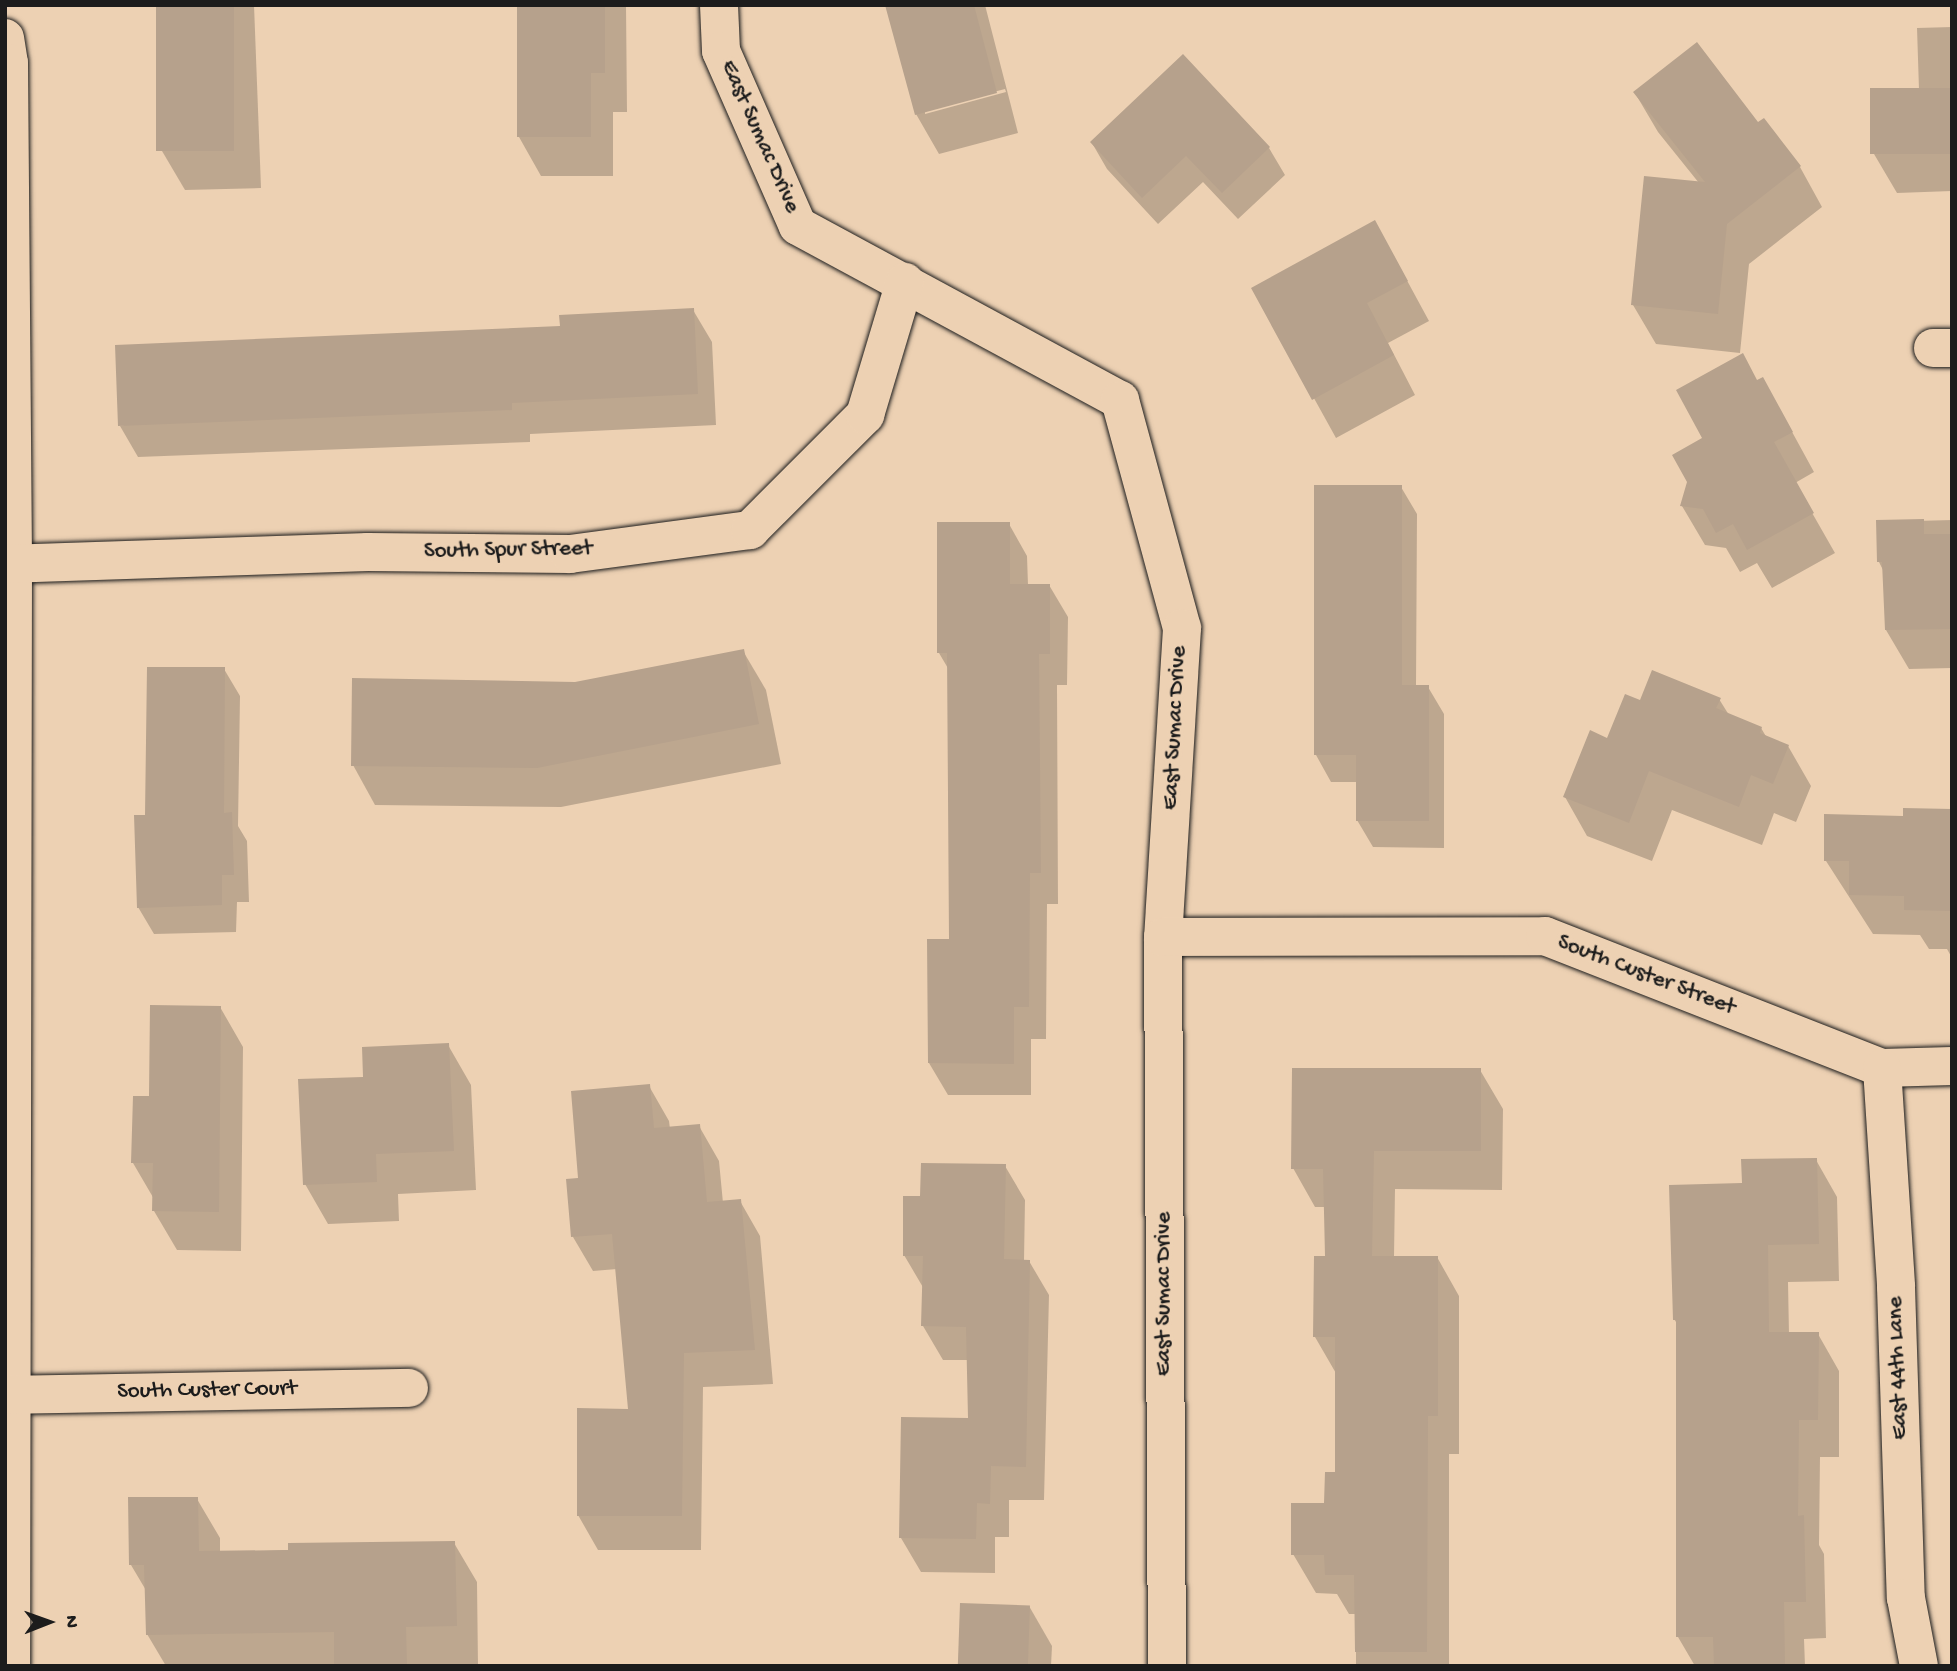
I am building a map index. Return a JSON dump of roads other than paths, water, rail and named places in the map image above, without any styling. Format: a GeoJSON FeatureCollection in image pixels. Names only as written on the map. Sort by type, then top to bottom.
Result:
{"type":"FeatureCollection","features":[{"type":"Feature","properties":{"kind":"street","name":"East Sumac Drive"},"geometry":{"type":"LineString","coordinates":[[719,5],[721,51],[798,226],[1120,400],[1182,628],[1163,937],[1167,1666]]}},
{"type":"Feature","properties":{"kind":"street"},"geometry":{"type":"LineString","coordinates":[[5,38],[9,63],[8,1395],[11,1666]]}},
{"type":"Feature","properties":{"kind":"street","name":"South Spur Street"},"geometry":{"type":"LineString","coordinates":[[9,564],[368,552],[570,554],[750,530],[865,415],[905,282]]}},
{"type":"Feature","properties":{"kind":"street","name":"South Custer Street"},"geometry":{"type":"LineString","coordinates":[[1163,937],[1545,936],[1882,1069],[1952,1066]]}},
{"type":"Feature","properties":{"kind":"street","name":"East 44th Lane"},"geometry":{"type":"LineString","coordinates":[[1882,1069],[1896,1287],[1906,1598],[1919,1666]]}},
{"type":"Feature","properties":{"kind":"street","name":"South Custer Court"},"geometry":{"type":"LineString","coordinates":[[8,1395],[409,1388]]}}]}
